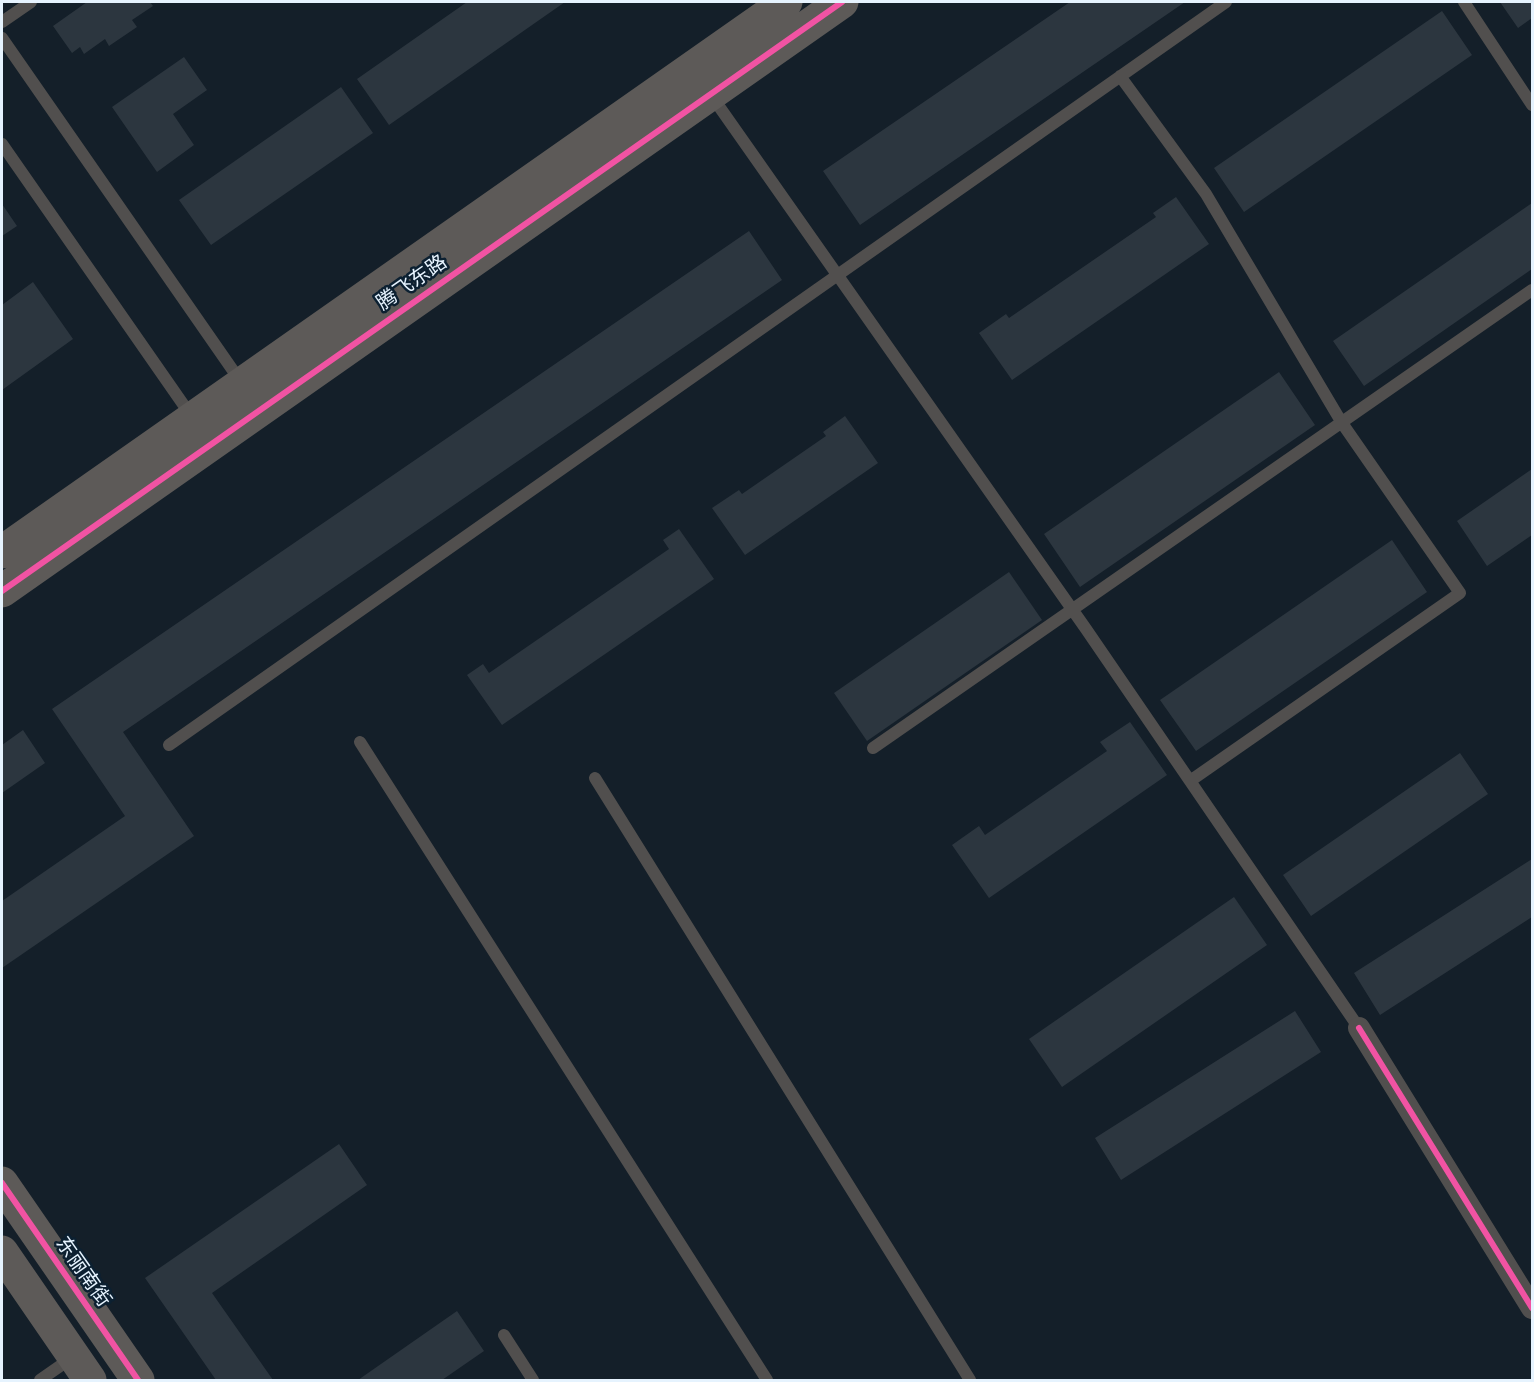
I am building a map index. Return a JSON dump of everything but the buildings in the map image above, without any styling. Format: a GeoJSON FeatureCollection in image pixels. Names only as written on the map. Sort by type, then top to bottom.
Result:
{"type":"FeatureCollection","features":[{"type":"Feature","properties":{"kind":"street","name":"腾飞东路"},"geometry":{"type":"LineString","coordinates":[[2,552],[786,2]]}},
{"type":"Feature","properties":{"kind":"street","name":"腾飞东路"},"geometry":{"type":"LineString","coordinates":[[2,591],[842,2]]}},
{"type":"Feature","properties":{"kind":"street"},"geometry":{"type":"LineString","coordinates":[[1359,1028],[1533,1308]]}},
{"type":"Feature","properties":{"kind":"street","name":"东丽南街"},"geometry":{"type":"LineString","coordinates":[[2,1183],[138,1380]]}},
{"type":"Feature","properties":{"kind":"street"},"geometry":{"type":"LineString","coordinates":[[2,1252],[82,1369]]}},
{"type":"Feature","properties":{"kind":"lane"},"geometry":{"type":"LineString","coordinates":[[2,22],[31,2]]}},
{"type":"Feature","properties":{"kind":"lane"},"geometry":{"type":"LineString","coordinates":[[169,745],[1226,2]]}},
{"type":"Feature","properties":{"kind":"lane"},"geometry":{"type":"LineString","coordinates":[[1464,2],[1533,105]]}},
{"type":"Feature","properties":{"kind":"lane"},"geometry":{"type":"LineString","coordinates":[[2,38],[242,383]]}},
{"type":"Feature","properties":{"kind":"lane"},"geometry":{"type":"LineString","coordinates":[[1120,76],[1206,194],[1342,423],[1460,593],[1190,781]]}},
{"type":"Feature","properties":{"kind":"lane"},"geometry":{"type":"LineString","coordinates":[[710,94],[1072,610],[1359,1028]]}},
{"type":"Feature","properties":{"kind":"lane"},"geometry":{"type":"LineString","coordinates":[[2,144],[192,418]]}},
{"type":"Feature","properties":{"kind":"lane"},"geometry":{"type":"LineString","coordinates":[[873,748],[1533,290]]}},
{"type":"Feature","properties":{"kind":"lane"},"geometry":{"type":"LineString","coordinates":[[360,742],[767,1380]]}},
{"type":"Feature","properties":{"kind":"lane"},"geometry":{"type":"LineString","coordinates":[[595,778],[970,1380]]}},
{"type":"Feature","properties":{"kind":"lane"},"geometry":{"type":"LineString","coordinates":[[504,1335],[533,1380]]}},
{"type":"Feature","properties":{"kind":"lane"},"geometry":{"type":"LineString","coordinates":[[40,1380],[82,1369]]}},
{"type":"Feature","properties":{"kind":"cycle path"},"geometry":{"type":"LineString","coordinates":[[2,591],[842,2]]}},
{"type":"Feature","properties":{"kind":"cycle path"},"geometry":{"type":"LineString","coordinates":[[1359,1028],[1532,1308]]}},
{"type":"Feature","properties":{"kind":"cycle path"},"geometry":{"type":"LineString","coordinates":[[2,1183],[138,1380]]}}]}
